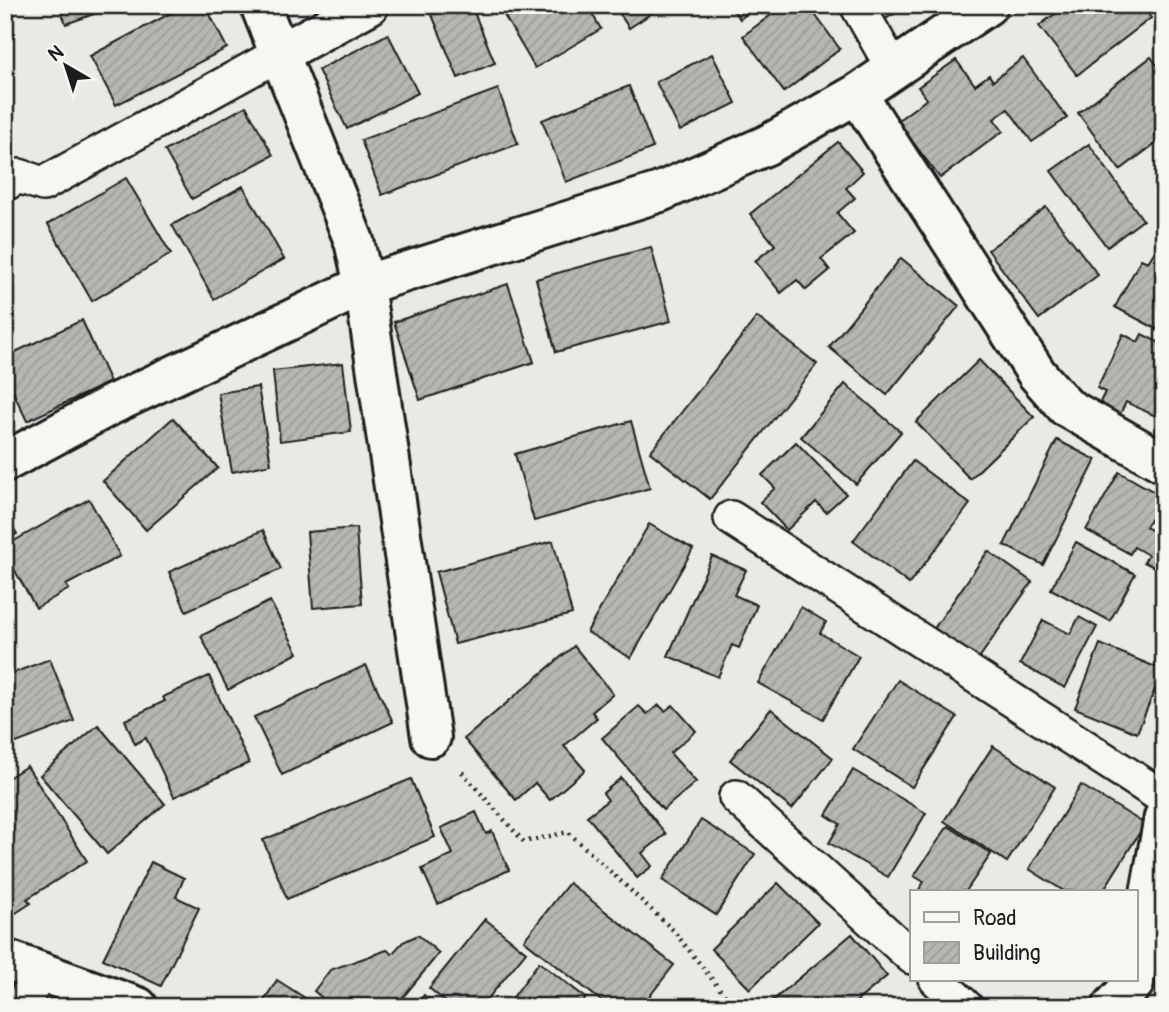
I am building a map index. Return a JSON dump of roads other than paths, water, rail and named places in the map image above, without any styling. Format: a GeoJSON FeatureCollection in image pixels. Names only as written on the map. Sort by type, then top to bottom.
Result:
{"type":"FeatureCollection","features":[{"type":"Feature","properties":{"kind":"street"},"geometry":{"type":"LineString","coordinates":[[260,5],[354,241],[364,285],[431,737]]}},
{"type":"Feature","properties":{"kind":"street"},"geometry":{"type":"LineString","coordinates":[[279,54],[369,5]]}},
{"type":"Feature","properties":{"kind":"street"},"geometry":{"type":"LineString","coordinates":[[5,462],[111,405],[364,285],[660,192],[767,145],[857,94],[988,5]]}},
{"type":"Feature","properties":{"kind":"street"},"geometry":{"type":"LineString","coordinates":[[857,94],[1037,374],[1066,407],[1164,463]]}},
{"type":"Feature","properties":{"kind":"street"},"geometry":{"type":"LineString","coordinates":[[1138,960],[1164,817]]}},
{"type":"Feature","properties":{"kind":"street"},"geometry":{"type":"LineString","coordinates":[[5,959],[138,1007]]}},
{"type":"Feature","properties":{"kind":"street"},"geometry":{"type":"LineString","coordinates":[[1112,1007],[1134,981]]}},
{"type":"Feature","properties":{"kind":"lane"},"geometry":{"type":"LineString","coordinates":[[858,5],[893,68]]}},
{"type":"Feature","properties":{"kind":"lane"},"geometry":{"type":"LineString","coordinates":[[5,184],[19,176],[43,184],[279,54]]}},
{"type":"Feature","properties":{"kind":"lane"},"geometry":{"type":"LineString","coordinates":[[730,518],[1164,798]]}},
{"type":"Feature","properties":{"kind":"lane"},"geometry":{"type":"LineString","coordinates":[[736,797],[910,955]]}},
{"type":"Feature","properties":{"kind":"lane"},"geometry":{"type":"LineString","coordinates":[[21,1007],[41,971]]}},
{"type":"Feature","properties":{"kind":"lane"},"geometry":{"type":"LineString","coordinates":[[938,981],[967,1007]]}}]}
